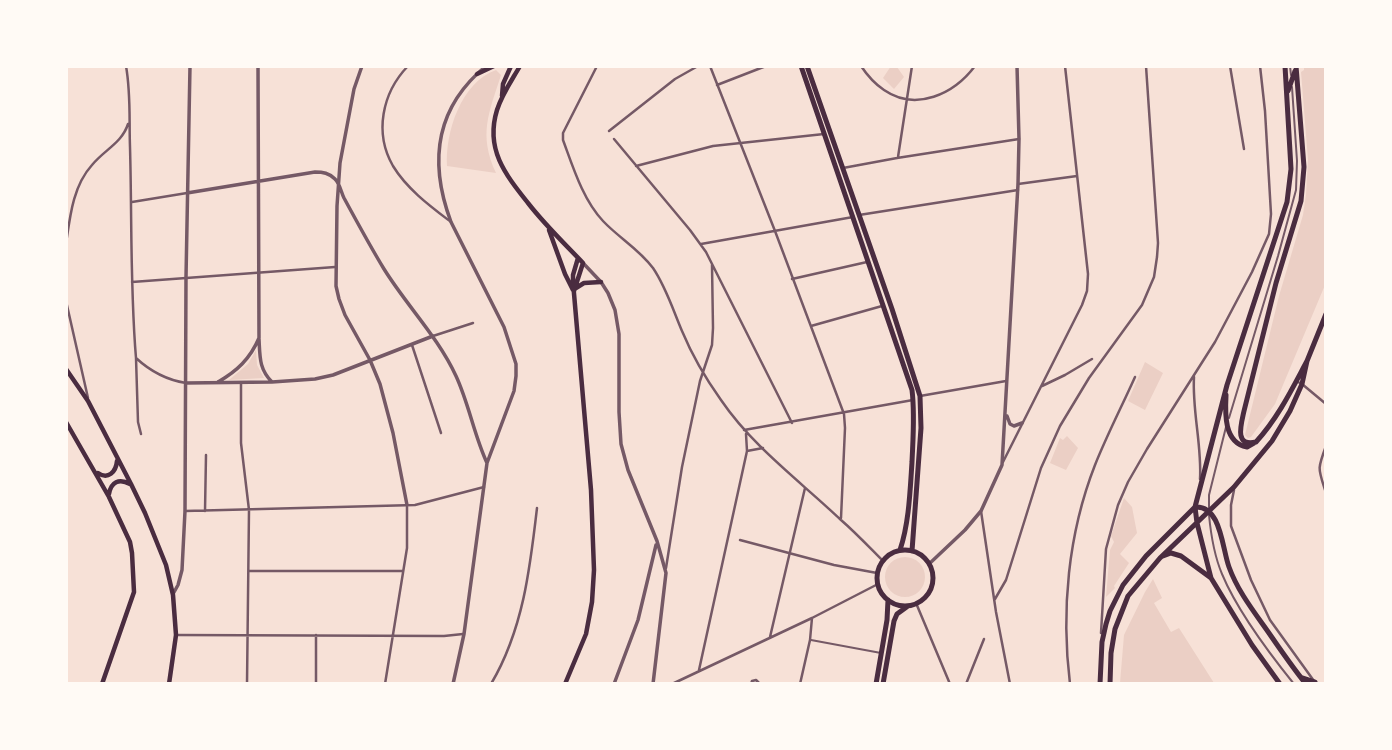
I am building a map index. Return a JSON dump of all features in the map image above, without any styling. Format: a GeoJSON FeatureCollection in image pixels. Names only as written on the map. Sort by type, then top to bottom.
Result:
{"type":"FeatureCollection","features":[{"type":"Feature","properties":{"kind":"main road"},"geometry":{"type":"LineString","coordinates":[[477,74],[494,66]]}},
{"type":"Feature","properties":{"kind":"main road"},"geometry":{"type":"LineString","coordinates":[[502,97],[506,73],[504,66]]}},
{"type":"Feature","properties":{"kind":"main road"},"geometry":{"type":"LineString","coordinates":[[503,84],[511,66]]}},
{"type":"Feature","properties":{"kind":"main road"},"geometry":{"type":"LineString","coordinates":[[520,66],[497,111],[494,145],[498,158],[508,177],[548,229],[581,260],[573,275],[591,490],[594,570],[586,634],[565,684]]}},
{"type":"Feature","properties":{"kind":"main road"},"geometry":{"type":"LineString","coordinates":[[801,66],[824,134],[892,309],[920,396],[921,428],[912,551]]}},
{"type":"Feature","properties":{"kind":"main road"},"geometry":{"type":"LineString","coordinates":[[807,66],[842,169],[867,262],[912,390],[910,488],[900,551]]}},
{"type":"Feature","properties":{"kind":"main road"},"geometry":{"type":"LineString","coordinates":[[1277,682],[1211,578],[1197,523],[1200,487],[1227,385],[1287,202],[1291,169],[1285,66]]}},
{"type":"Feature","properties":{"kind":"main road"},"geometry":{"type":"LineString","coordinates":[[1287,94],[1294,67]]}},
{"type":"Feature","properties":{"kind":"main road"},"geometry":{"type":"LineString","coordinates":[[1256,442],[1248,443],[1241,437],[1244,411],[1276,283],[1301,201],[1304,158],[1294,67]]}},
{"type":"Feature","properties":{"kind":"main road"},"geometry":{"type":"LineString","coordinates":[[548,229],[574,290]]}},
{"type":"Feature","properties":{"kind":"main road"},"geometry":{"type":"LineString","coordinates":[[574,290],[584,283],[601,282]]}},
{"type":"Feature","properties":{"kind":"main road"},"geometry":{"type":"LineString","coordinates":[[1110,684],[1115,629],[1128,596],[1160,558],[1234,486],[1280,429],[1290,411],[1325,314]]}},
{"type":"Feature","properties":{"kind":"main road"},"geometry":{"type":"LineString","coordinates":[[67,369],[88,401],[131,484],[166,565],[173,595],[176,635],[169,684]]}},
{"type":"Feature","properties":{"kind":"main road"},"geometry":{"type":"LineString","coordinates":[[1227,385],[1227,424],[1239,445],[1247,447],[1256,442],[1275,419],[1299,383]]}},
{"type":"Feature","properties":{"kind":"main road"},"geometry":{"type":"LineString","coordinates":[[66,422],[95,470],[130,542],[134,592],[102,684]]}},
{"type":"Feature","properties":{"kind":"main road"},"geometry":{"type":"LineString","coordinates":[[95,470],[102,476],[110,475],[115,471],[117,460]]}},
{"type":"Feature","properties":{"kind":"main road"},"geometry":{"type":"LineString","coordinates":[[109,497],[111,486],[115,482],[122,480],[131,484]]}},
{"type":"Feature","properties":{"kind":"main road"},"geometry":{"type":"LineString","coordinates":[[1100,684],[1102,642],[1110,611],[1124,585],[1146,556],[1198,507]]}},
{"type":"Feature","properties":{"kind":"main road"},"geometry":{"type":"LineString","coordinates":[[1198,507],[1209,511],[1218,524],[1228,565],[1245,600],[1306,684]]}},
{"type":"Feature","properties":{"kind":"main road"},"geometry":{"type":"LineString","coordinates":[[883,684],[897,614],[926,596],[932,584],[932,570],[924,558],[912,551],[900,551],[890,554],[883,561],[877,573],[878,584],[888,600],[894,604],[908,606]]}},
{"type":"Feature","properties":{"kind":"main road"},"geometry":{"type":"LineString","coordinates":[[1160,558],[1175,554],[1211,578]]}},
{"type":"Feature","properties":{"kind":"main road"},"geometry":{"type":"LineString","coordinates":[[876,684],[888,600]]}},
{"type":"Feature","properties":{"kind":"main road"},"geometry":{"type":"LineString","coordinates":[[1300,677],[1316,683]]}},
{"type":"Feature","properties":{"kind":"street"},"geometry":{"type":"LineString","coordinates":[[126,66],[130,89],[132,317],[141,434]]}},
{"type":"Feature","properties":{"kind":"street"},"geometry":{"type":"LineString","coordinates":[[173,595],[182,570],[185,511],[190,66]]}},
{"type":"Feature","properties":{"kind":"street"},"geometry":{"type":"LineString","coordinates":[[258,66],[259,338],[261,365],[272,382]]}},
{"type":"Feature","properties":{"kind":"street"},"geometry":{"type":"LineString","coordinates":[[362,66],[357,77],[340,163],[335,267],[339,299],[350,326],[370,360],[386,404],[407,505],[408,538],[385,684]]}},
{"type":"Feature","properties":{"kind":"street"},"geometry":{"type":"LineString","coordinates":[[408,66],[398,76],[384,107],[386,147],[394,168],[403,179],[451,222]]}},
{"type":"Feature","properties":{"kind":"street"},"geometry":{"type":"LineString","coordinates":[[453,684],[464,634],[487,463],[514,391],[516,364],[500,320],[451,222],[440,184],[441,137],[447,115],[463,89],[486,66]]}},
{"type":"Feature","properties":{"kind":"street"},"geometry":{"type":"LineString","coordinates":[[597,66],[563,132],[563,140],[586,196],[602,220],[642,256],[654,271],[702,371],[745,431],[883,561]]}},
{"type":"Feature","properties":{"kind":"street"},"geometry":{"type":"LineString","coordinates":[[609,131],[679,76],[698,66]]}},
{"type":"Feature","properties":{"kind":"street"},"geometry":{"type":"LineString","coordinates":[[710,66],[844,414],[841,519]]}},
{"type":"Feature","properties":{"kind":"street"},"geometry":{"type":"LineString","coordinates":[[717,85],[766,66]]}},
{"type":"Feature","properties":{"kind":"street"},"geometry":{"type":"LineString","coordinates":[[861,66],[869,78],[884,90],[907,99],[927,99],[946,93],[968,77],[975,66]]}},
{"type":"Feature","properties":{"kind":"street"},"geometry":{"type":"LineString","coordinates":[[897,158],[912,66]]}},
{"type":"Feature","properties":{"kind":"street"},"geometry":{"type":"LineString","coordinates":[[1002,465],[1018,187],[1017,66]]}},
{"type":"Feature","properties":{"kind":"street"},"geometry":{"type":"LineString","coordinates":[[929,564],[981,511],[1087,291],[1088,274],[1065,66]]}},
{"type":"Feature","properties":{"kind":"street"},"geometry":{"type":"LineString","coordinates":[[995,600],[1006,580],[1041,468],[1060,426],[1137,312],[1154,276],[1158,243],[1146,66]]}},
{"type":"Feature","properties":{"kind":"street"},"geometry":{"type":"LineString","coordinates":[[1230,66],[1244,149]]}},
{"type":"Feature","properties":{"kind":"street"},"geometry":{"type":"LineString","coordinates":[[1102,642],[1104,570],[1114,513],[1136,468],[1220,333],[1269,234],[1271,214],[1260,66]]}},
{"type":"Feature","properties":{"kind":"street"},"geometry":{"type":"LineString","coordinates":[[66,244],[74,197],[85,173],[118,141],[126,131],[129,121]]}},
{"type":"Feature","properties":{"kind":"street"},"geometry":{"type":"LineString","coordinates":[[636,166],[713,146],[824,134]]}},
{"type":"Feature","properties":{"kind":"street"},"geometry":{"type":"LineString","coordinates":[[614,139],[701,244],[792,423]]}},
{"type":"Feature","properties":{"kind":"street"},"geometry":{"type":"LineString","coordinates":[[842,169],[1019,139]]}},
{"type":"Feature","properties":{"kind":"street"},"geometry":{"type":"LineString","coordinates":[[132,202],[320,172],[330,175],[338,183],[384,268],[433,336],[456,375],[487,463]]}},
{"type":"Feature","properties":{"kind":"street"},"geometry":{"type":"LineString","coordinates":[[701,244],[1077,176]]}},
{"type":"Feature","properties":{"kind":"street"},"geometry":{"type":"LineString","coordinates":[[337,206],[342,202],[348,204]]}},
{"type":"Feature","properties":{"kind":"street"},"geometry":{"type":"LineString","coordinates":[[581,260],[601,282],[617,318],[621,444],[666,573]]}},
{"type":"Feature","properties":{"kind":"street"},"geometry":{"type":"LineString","coordinates":[[653,684],[680,480],[702,371],[712,345],[711,262]]}},
{"type":"Feature","properties":{"kind":"street"},"geometry":{"type":"LineString","coordinates":[[792,279],[867,262]]}},
{"type":"Feature","properties":{"kind":"street"},"geometry":{"type":"LineString","coordinates":[[132,282],[335,267]]}},
{"type":"Feature","properties":{"kind":"street"},"geometry":{"type":"LineString","coordinates":[[66,301],[88,401]]}},
{"type":"Feature","properties":{"kind":"street"},"geometry":{"type":"LineString","coordinates":[[811,327],[882,306]]}},
{"type":"Feature","properties":{"kind":"street"},"geometry":{"type":"LineString","coordinates":[[136,358],[164,376],[186,383],[272,382],[322,377],[473,323]]}},
{"type":"Feature","properties":{"kind":"street"},"geometry":{"type":"LineString","coordinates":[[218,382],[244,363],[259,338]]}},
{"type":"Feature","properties":{"kind":"street"},"geometry":{"type":"LineString","coordinates":[[412,345],[441,433]]}},
{"type":"Feature","properties":{"kind":"street"},"geometry":{"type":"LineString","coordinates":[[1042,386],[1092,359]]}},
{"type":"Feature","properties":{"kind":"street"},"geometry":{"type":"LineString","coordinates":[[1195,374],[1200,487]]}},
{"type":"Feature","properties":{"kind":"street"},"geometry":{"type":"LineString","coordinates":[[1070,684],[1066,636],[1073,544],[1095,466],[1135,377]]}},
{"type":"Feature","properties":{"kind":"street"},"geometry":{"type":"LineString","coordinates":[[920,396],[1006,381]]}},
{"type":"Feature","properties":{"kind":"street"},"geometry":{"type":"LineString","coordinates":[[241,383],[241,443],[249,510],[247,684]]}},
{"type":"Feature","properties":{"kind":"street"},"geometry":{"type":"LineString","coordinates":[[1299,383],[1325,404]]}},
{"type":"Feature","properties":{"kind":"street"},"geometry":{"type":"LineString","coordinates":[[745,431],[913,400]]}},
{"type":"Feature","properties":{"kind":"street"},"geometry":{"type":"LineString","coordinates":[[1006,411],[1010,424],[1014,426],[1022,423]]}},
{"type":"Feature","properties":{"kind":"street"},"geometry":{"type":"LineString","coordinates":[[699,670],[747,451],[745,431]]}},
{"type":"Feature","properties":{"kind":"street"},"geometry":{"type":"LineString","coordinates":[[1325,446],[1319,464],[1325,493]]}},
{"type":"Feature","properties":{"kind":"street"},"geometry":{"type":"LineString","coordinates":[[747,451],[763,448]]}},
{"type":"Feature","properties":{"kind":"street"},"geometry":{"type":"LineString","coordinates":[[205,511],[206,456]]}},
{"type":"Feature","properties":{"kind":"street"},"geometry":{"type":"LineString","coordinates":[[1234,486],[1231,526],[1251,580],[1270,620],[1316,683]]}},
{"type":"Feature","properties":{"kind":"street"},"geometry":{"type":"LineString","coordinates":[[185,511],[407,505],[484,487]]}},
{"type":"Feature","properties":{"kind":"street"},"geometry":{"type":"LineString","coordinates":[[770,637],[805,488]]}},
{"type":"Feature","properties":{"kind":"street"},"geometry":{"type":"LineString","coordinates":[[491,684],[508,650],[519,618],[531,560],[537,508]]}},
{"type":"Feature","properties":{"kind":"street"},"geometry":{"type":"LineString","coordinates":[[981,511],[1010,684]]}},
{"type":"Feature","properties":{"kind":"street"},"geometry":{"type":"LineString","coordinates":[[740,540],[834,565],[877,573]]}},
{"type":"Feature","properties":{"kind":"street"},"geometry":{"type":"LineString","coordinates":[[614,684],[638,620],[657,541]]}},
{"type":"Feature","properties":{"kind":"street"},"geometry":{"type":"LineString","coordinates":[[249,571],[403,571]]}},
{"type":"Feature","properties":{"kind":"street"},"geometry":{"type":"LineString","coordinates":[[673,684],[878,584]]}},
{"type":"Feature","properties":{"kind":"street"},"geometry":{"type":"LineString","coordinates":[[916,603],[950,684]]}},
{"type":"Feature","properties":{"kind":"street"},"geometry":{"type":"LineString","coordinates":[[800,684],[812,618]]}},
{"type":"Feature","properties":{"kind":"street"},"geometry":{"type":"LineString","coordinates":[[176,635],[464,634]]}},
{"type":"Feature","properties":{"kind":"street"},"geometry":{"type":"LineString","coordinates":[[316,635],[316,684]]}},
{"type":"Feature","properties":{"kind":"street"},"geometry":{"type":"LineString","coordinates":[[966,684],[984,639]]}},
{"type":"Feature","properties":{"kind":"street"},"geometry":{"type":"LineString","coordinates":[[751,684],[756,680],[760,684]]}},
{"type":"Feature","properties":{"kind":"lane"},"geometry":{"type":"LineString","coordinates":[[1291,82],[1297,162],[1296,190],[1227,424],[1209,495],[1209,511],[1214,550],[1225,582],[1258,635],[1294,684]]}},
{"type":"Feature","properties":{"kind":"lane"},"geometry":{"type":"LineString","coordinates":[[810,640],[881,653]]}},
{"type":"Feature","properties":{"kind":"shaded area"},"geometry":{"type":"Polygon","coordinates":[[[891,66],[897,67],[904,77],[894,89],[883,78],[891,66]]]}},
{"type":"Feature","properties":{"kind":"shaded area"},"geometry":{"type":"Polygon","coordinates":[[[1304,67],[1325,67],[1325,285],[1275,404],[1248,438],[1245,435],[1279,296],[1303,215],[1308,160],[1301,72],[1304,67]]]}},
{"type":"Feature","properties":{"kind":"shaded area"},"geometry":{"type":"Polygon","coordinates":[[[496,70],[501,75],[489,112],[487,135],[496,173],[447,166],[449,139],[458,110],[473,85],[496,70]]]}},
{"type":"Feature","properties":{"kind":"shaded area"},"geometry":{"type":"Polygon","coordinates":[[[256,350],[257,365],[264,378],[229,380],[248,364],[256,350]]]}},
{"type":"Feature","properties":{"kind":"shaded area"},"geometry":{"type":"Polygon","coordinates":[[[1145,362],[1163,373],[1145,410],[1128,401],[1145,362]]]}},
{"type":"Feature","properties":{"kind":"shaded area"},"geometry":{"type":"Polygon","coordinates":[[[1067,436],[1078,448],[1066,470],[1050,463],[1060,438],[1063,440],[1067,436]]]}},
{"type":"Feature","properties":{"kind":"shaded area"},"geometry":{"type":"Polygon","coordinates":[[[1124,498],[1132,507],[1137,533],[1120,554],[1129,563],[1115,588],[1106,597],[1110,550],[1114,542],[1111,536],[1124,498]]]}},
{"type":"Feature","properties":{"kind":"shaded area"},"geometry":{"type":"Polygon","coordinates":[[[905,557],[919,563],[925,577],[919,591],[905,597],[891,591],[885,577],[891,563],[905,557]]]}},
{"type":"Feature","properties":{"kind":"shaded area"},"geometry":{"type":"Polygon","coordinates":[[[1153,579],[1162,598],[1154,603],[1171,632],[1179,628],[1214,683],[1120,683],[1124,635],[1153,579]]]}}]}
